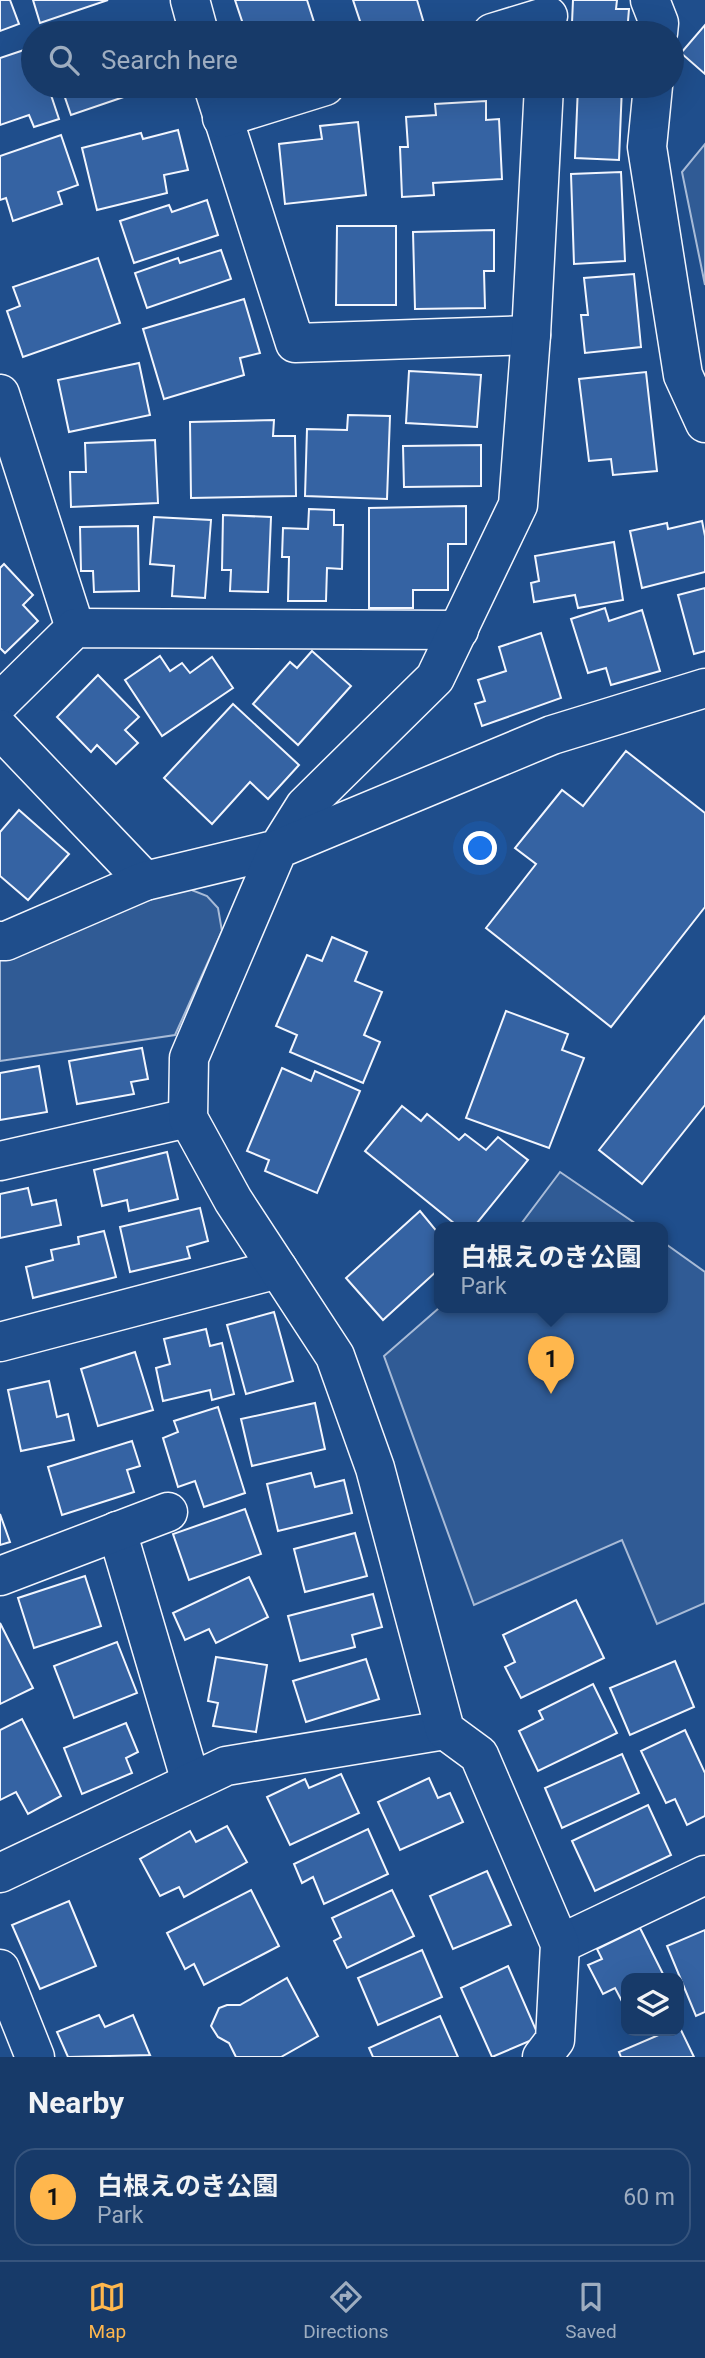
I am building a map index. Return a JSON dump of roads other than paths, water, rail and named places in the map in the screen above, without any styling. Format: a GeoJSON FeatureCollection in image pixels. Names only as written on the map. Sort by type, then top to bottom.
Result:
{"type":"FeatureCollection","features":[{"type":"Feature","properties":{"kind":"street"},"geometry":{"type":"LineString","coordinates":[[190,0],[196,21]]}},
{"type":"Feature","properties":{"kind":"street"},"geometry":{"type":"LineString","coordinates":[[650,0],[658,21]]}},
{"type":"Feature","properties":{"kind":"street"},"geometry":{"type":"LineString","coordinates":[[244,98],[217,102],[295,342],[531,335]]}},
{"type":"Feature","properties":{"kind":"street"},"geometry":{"type":"LineString","coordinates":[[542,2057],[555,2040],[560,1944],[479,1755],[445,1730],[375,1468],[335,1356],[233,1200],[188,1118],[189,1058],[278,849],[305,806],[435,678],[518,505],[531,335],[543,98]]}},
{"type":"Feature","properties":{"kind":"street"},"geometry":{"type":"LineString","coordinates":[[652,98],[647,148],[705,423]]}},
{"type":"Feature","properties":{"kind":"street"},"geometry":{"type":"LineString","coordinates":[[0,394],[75,628]]}},
{"type":"Feature","properties":{"kind":"street"},"geometry":{"type":"LineString","coordinates":[[0,702],[75,628],[459,631]]}},
{"type":"Feature","properties":{"kind":"street"},"geometry":{"type":"LineString","coordinates":[[0,941],[6,941],[145,881],[278,849],[552,735],[705,688]]}},
{"type":"Feature","properties":{"kind":"street"},"geometry":{"type":"LineString","coordinates":[[0,729],[145,881]]}},
{"type":"Feature","properties":{"kind":"street"},"geometry":{"type":"LineString","coordinates":[[0,1161],[188,1118]]}},
{"type":"Feature","properties":{"kind":"street"},"geometry":{"type":"LineString","coordinates":[[0,1342],[278,1269]]}},
{"type":"Feature","properties":{"kind":"street"},"geometry":{"type":"LineString","coordinates":[[0,1576],[168,1512]]}},
{"type":"Feature","properties":{"kind":"street"},"geometry":{"type":"LineString","coordinates":[[117,1531],[191,1783]]}},
{"type":"Feature","properties":{"kind":"street"},"geometry":{"type":"LineString","coordinates":[[0,1873],[226,1766],[445,1730]]}},
{"type":"Feature","properties":{"kind":"street"},"geometry":{"type":"LineString","coordinates":[[560,1944],[705,1875]]}},
{"type":"Feature","properties":{"kind":"street"},"geometry":{"type":"LineString","coordinates":[[0,1969],[35,2057]]}},
{"type":"Feature","properties":{"kind":"place","name":"白根えのき公園"},"geometry":{"type":"Point","coordinates":[551,1394]}}]}
